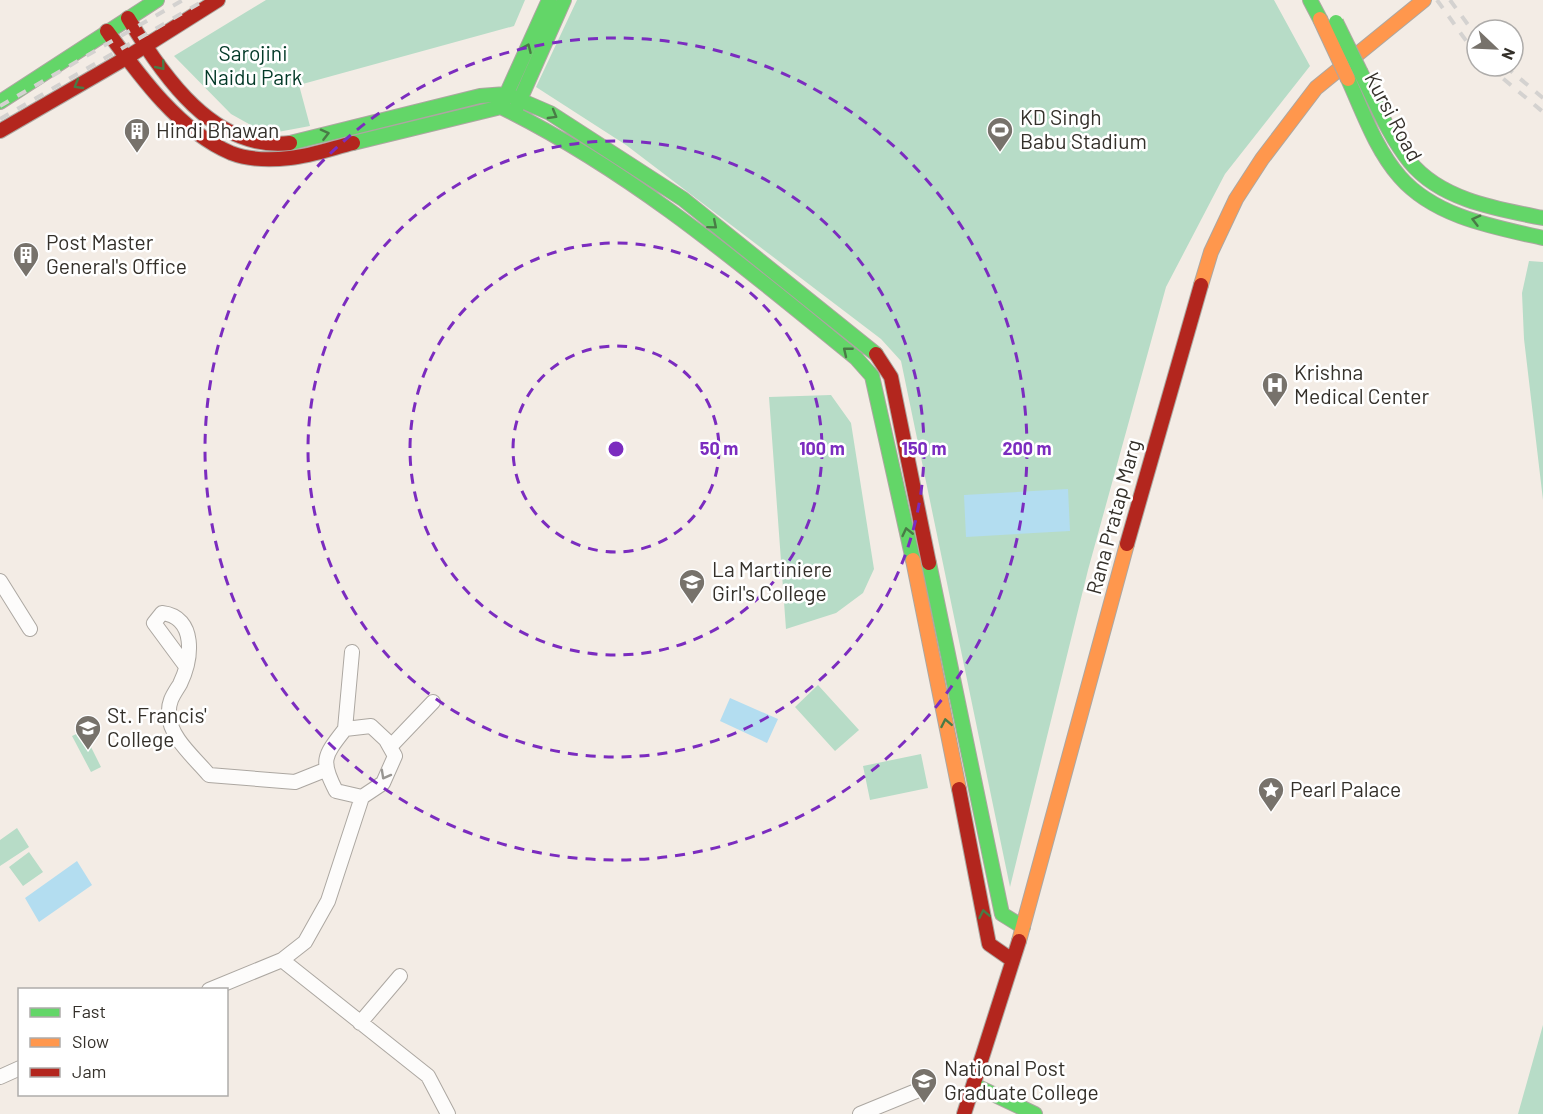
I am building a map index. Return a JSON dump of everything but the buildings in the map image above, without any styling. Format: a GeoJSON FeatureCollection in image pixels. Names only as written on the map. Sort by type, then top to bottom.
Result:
{"type":"FeatureCollection","features":[{"type":"Feature","properties":{"kind":"street"},"geometry":{"type":"LineString","coordinates":[[0,102],[156,0]]}},
{"type":"Feature","properties":{"kind":"street"},"geometry":{"type":"LineString","coordinates":[[0,131],[126,58],[218,0]]}},
{"type":"Feature","properties":{"kind":"street"},"geometry":{"type":"LineString","coordinates":[[507,104],[549,0]]}},
{"type":"Feature","properties":{"kind":"street"},"geometry":{"type":"LineString","coordinates":[[107,31],[126,58],[200,134],[230,153],[257,159],[292,158],[520,99],[564,0]]}},
{"type":"Feature","properties":{"kind":"street","name":"Kursi Road"},"geometry":{"type":"LineString","coordinates":[[1310,0],[1327,18],[1361,73],[1379,110],[1410,163],[1439,186],[1475,203],[1540,217]]}},
{"type":"Feature","properties":{"kind":"street","name":"Kursi Road"},"geometry":{"type":"LineString","coordinates":[[1324,0],[1327,18],[1348,79],[1371,128],[1401,178],[1429,201],[1464,217],[1538,237]]}},
{"type":"Feature","properties":{"kind":"street","name":"Rana Pratap Marg"},"geometry":{"type":"LineString","coordinates":[[964,1114],[1023,927],[1161,420],[1211,252],[1236,199],[1262,159],[1316,88],[1424,0]]}},
{"type":"Feature","properties":{"kind":"street"},"geometry":{"type":"LineString","coordinates":[[128,18],[144,45],[192,104],[224,131],[246,139],[287,144],[480,96],[507,104],[601,163],[679,217],[856,358],[872,376],[926,619],[989,944],[1012,960]]}},
{"type":"Feature","properties":{"kind":"street"},"geometry":{"type":"LineString","coordinates":[[520,99],[550,113],[683,199],[742,249],[881,358],[891,377],[1002,914],[1023,927]]}},
{"type":"Feature","properties":{"kind":"street"},"geometry":{"type":"LineString","coordinates":[[0,581],[30,629]]}},
{"type":"Feature","properties":{"kind":"street"},"geometry":{"type":"LineString","coordinates":[[352,652],[345,729],[326,753],[325,770],[336,791],[362,797]]}},
{"type":"Feature","properties":{"kind":"street"},"geometry":{"type":"LineString","coordinates":[[185,664],[180,683],[171,696],[168,715],[173,733],[209,775],[295,782],[325,770]]}},
{"type":"Feature","properties":{"kind":"street"},"geometry":{"type":"LineString","coordinates":[[390,747],[433,702]]}},
{"type":"Feature","properties":{"kind":"street"},"geometry":{"type":"LineString","coordinates":[[214,988],[282,960],[305,942],[328,902],[362,797],[383,783],[395,756],[371,726],[345,729]]}},
{"type":"Feature","properties":{"kind":"street"},"geometry":{"type":"LineString","coordinates":[[282,960],[428,1076],[448,1114]]}},
{"type":"Feature","properties":{"kind":"street"},"geometry":{"type":"LineString","coordinates":[[360,1023],[400,976]]}},
{"type":"Feature","properties":{"kind":"street"},"geometry":{"type":"LineString","coordinates":[[0,1077],[18,1069]]}},
{"type":"Feature","properties":{"kind":"street"},"geometry":{"type":"LineString","coordinates":[[974,1085],[1035,1114]]}},
{"type":"Feature","properties":{"kind":"street"},"geometry":{"type":"LineString","coordinates":[[860,1114],[926,1087]]}},
{"type":"Feature","properties":{"kind":"green space","name":"Sarojini Naidu Park"},"geometry":{"type":"Polygon","coordinates":[[[266,0],[525,0],[514,26],[299,85],[310,126],[267,134],[231,114],[174,56],[266,0]]]}},
{"type":"Feature","properties":{"kind":"green space"},"geometry":{"type":"Polygon","coordinates":[[[577,0],[1274,0],[1310,66],[1225,174],[1166,287],[1088,570],[1010,887],[901,361],[881,339],[626,145],[536,87],[577,0]]]}},
{"type":"Feature","properties":{"kind":"green space"},"geometry":{"type":"Polygon","coordinates":[[[1529,261],[1543,262],[1543,500],[1524,339],[1522,293],[1529,261]]]}},
{"type":"Feature","properties":{"kind":"green space"},"geometry":{"type":"Polygon","coordinates":[[[831,395],[851,423],[874,569],[863,593],[836,613],[786,629],[769,397],[831,395]]]}},
{"type":"Feature","properties":{"kind":"green space"},"geometry":{"type":"Polygon","coordinates":[[[818,685],[859,730],[835,751],[795,707],[818,685]]]}},
{"type":"Feature","properties":{"kind":"green space"},"geometry":{"type":"Polygon","coordinates":[[[83,731],[101,767],[91,772],[72,736],[83,731]]]}},
{"type":"Feature","properties":{"kind":"green space"},"geometry":{"type":"Polygon","coordinates":[[[921,754],[928,788],[870,800],[863,766],[921,754]]]}},
{"type":"Feature","properties":{"kind":"green space"},"geometry":{"type":"Polygon","coordinates":[[[17,828],[29,847],[0,866],[0,840],[17,828]]]}},
{"type":"Feature","properties":{"kind":"green space"},"geometry":{"type":"Polygon","coordinates":[[[29,852],[43,872],[23,886],[9,867],[29,852]]]}},
{"type":"Feature","properties":{"kind":"green space"},"geometry":{"type":"Polygon","coordinates":[[[1543,1025],[1543,1114],[1518,1114],[1543,1025]]]}},
{"type":"Feature","properties":{"kind":"water"},"geometry":{"type":"Polygon","coordinates":[[[1068,489],[1070,531],[966,537],[964,495],[1068,489]]]}},
{"type":"Feature","properties":{"kind":"water"},"geometry":{"type":"Polygon","coordinates":[[[730,698],[778,719],[767,743],[720,721],[730,698]]]}},
{"type":"Feature","properties":{"kind":"water"},"geometry":{"type":"Polygon","coordinates":[[[77,861],[92,885],[39,922],[25,898],[77,861]]]}},
{"type":"Feature","properties":{"kind":"railway"},"geometry":{"type":"LineString","coordinates":[[0,106],[183,0]]}},
{"type":"Feature","properties":{"kind":"railway"},"geometry":{"type":"LineString","coordinates":[[0,119],[205,0]]}},
{"type":"Feature","properties":{"kind":"railway"},"geometry":{"type":"LineString","coordinates":[[1437,0],[1465,39]]}},
{"type":"Feature","properties":{"kind":"railway"},"geometry":{"type":"LineString","coordinates":[[1450,0],[1465,21]]}},
{"type":"Feature","properties":{"kind":"railway"},"geometry":{"type":"LineString","coordinates":[[1502,78],[1543,112]]}},
{"type":"Feature","properties":{"kind":"railway"},"geometry":{"type":"LineString","coordinates":[[1519,78],[1543,98]]}},
{"type":"Feature","properties":{"kind":"traffic: fast"},"geometry":{"type":"LineString","coordinates":[[0,102],[157,0]]}},
{"type":"Feature","properties":{"kind":"traffic: fast"},"geometry":{"type":"LineString","coordinates":[[502,104],[549,0]]}},
{"type":"Feature","properties":{"kind":"traffic: fast"},"geometry":{"type":"LineString","coordinates":[[515,111],[564,0]]}},
{"type":"Feature","properties":{"kind":"traffic: fast"},"geometry":{"type":"LineString","coordinates":[[1310,0],[1320,19]]}},
{"type":"Feature","properties":{"kind":"traffic: fast"},"geometry":{"type":"LineString","coordinates":[[1336,22],[1361,73]]}},
{"type":"Feature","properties":{"kind":"traffic: fast"},"geometry":{"type":"LineString","coordinates":[[1361,73],[1396,141],[1410,162],[1423,175],[1437,186],[1471,201],[1543,218]]}},
{"type":"Feature","properties":{"kind":"traffic: fast"},"geometry":{"type":"LineString","coordinates":[[1348,79],[1384,155],[1414,191],[1430,202],[1466,218],[1543,238]]}},
{"type":"Feature","properties":{"kind":"traffic: fast"},"geometry":{"type":"LineString","coordinates":[[290,143],[480,96],[506,94],[550,113],[683,199],[876,354]]}},
{"type":"Feature","properties":{"kind":"traffic: fast"},"geometry":{"type":"LineString","coordinates":[[353,143],[501,107],[596,161],[686,222],[856,358],[872,376],[913,560]]}},
{"type":"Feature","properties":{"kind":"traffic: fast"},"geometry":{"type":"LineString","coordinates":[[929,563],[1002,914],[1023,927]]}},
{"type":"Feature","properties":{"kind":"traffic: fast"},"geometry":{"type":"LineString","coordinates":[[974,1085],[1035,1114]]}},
{"type":"Feature","properties":{"kind":"traffic: slow"},"geometry":{"type":"LineString","coordinates":[[1201,285],[1211,252],[1236,199],[1262,159],[1316,88],[1424,0]]}},
{"type":"Feature","properties":{"kind":"traffic: slow"},"geometry":{"type":"LineString","coordinates":[[1320,19],[1348,79]]}},
{"type":"Feature","properties":{"kind":"traffic: slow"},"geometry":{"type":"LineString","coordinates":[[1019,941],[1127,544]]}},
{"type":"Feature","properties":{"kind":"traffic: slow"},"geometry":{"type":"LineString","coordinates":[[913,560],[959,789]]}},
{"type":"Feature","properties":{"kind":"traffic: jam"},"geometry":{"type":"LineString","coordinates":[[0,131],[126,58],[218,0]]}},
{"type":"Feature","properties":{"kind":"traffic: jam"},"geometry":{"type":"LineString","coordinates":[[128,18],[174,85],[214,122],[237,135],[263,143],[290,143]]}},
{"type":"Feature","properties":{"kind":"traffic: jam"},"geometry":{"type":"LineString","coordinates":[[107,31],[133,66],[177,116],[194,131],[231,153],[253,158],[283,159],[306,156],[353,143]]}},
{"type":"Feature","properties":{"kind":"traffic: jam"},"geometry":{"type":"LineString","coordinates":[[1127,544],[1201,285]]}},
{"type":"Feature","properties":{"kind":"traffic: jam"},"geometry":{"type":"LineString","coordinates":[[876,354],[891,377],[929,563]]}},
{"type":"Feature","properties":{"kind":"traffic: jam"},"geometry":{"type":"LineString","coordinates":[[959,789],[989,944],[1012,960]]}},
{"type":"Feature","properties":{"kind":"traffic: jam"},"geometry":{"type":"LineString","coordinates":[[964,1114],[1019,941]]}},
{"type":"Feature","properties":{"kind":"place","name":"KD Singh Babu Stadium"},"geometry":{"type":"Point","coordinates":[1000,153]}},
{"type":"Feature","properties":{"kind":"place","name":"Hindi Bhawan"},"geometry":{"type":"Point","coordinates":[137,154]}},
{"type":"Feature","properties":{"kind":"place","name":"Post Master General's Office"},"geometry":{"type":"Point","coordinates":[26,278]}},
{"type":"Feature","properties":{"kind":"place","name":"Krishna Medical Center"},"geometry":{"type":"Point","coordinates":[1275,408]}},
{"type":"Feature","properties":{"kind":"place","name":"La Martiniere Girl's College"},"geometry":{"type":"Point","coordinates":[692,605]}},
{"type":"Feature","properties":{"kind":"place","name":"St. Francis' College"},"geometry":{"type":"Point","coordinates":[88,751]}},
{"type":"Feature","properties":{"kind":"place","name":"Pearl Palace"},"geometry":{"type":"Point","coordinates":[1271,813]}},
{"type":"Feature","properties":{"kind":"place","name":"National Post Graduate College"},"geometry":{"type":"Point","coordinates":[924,1104]}}]}
